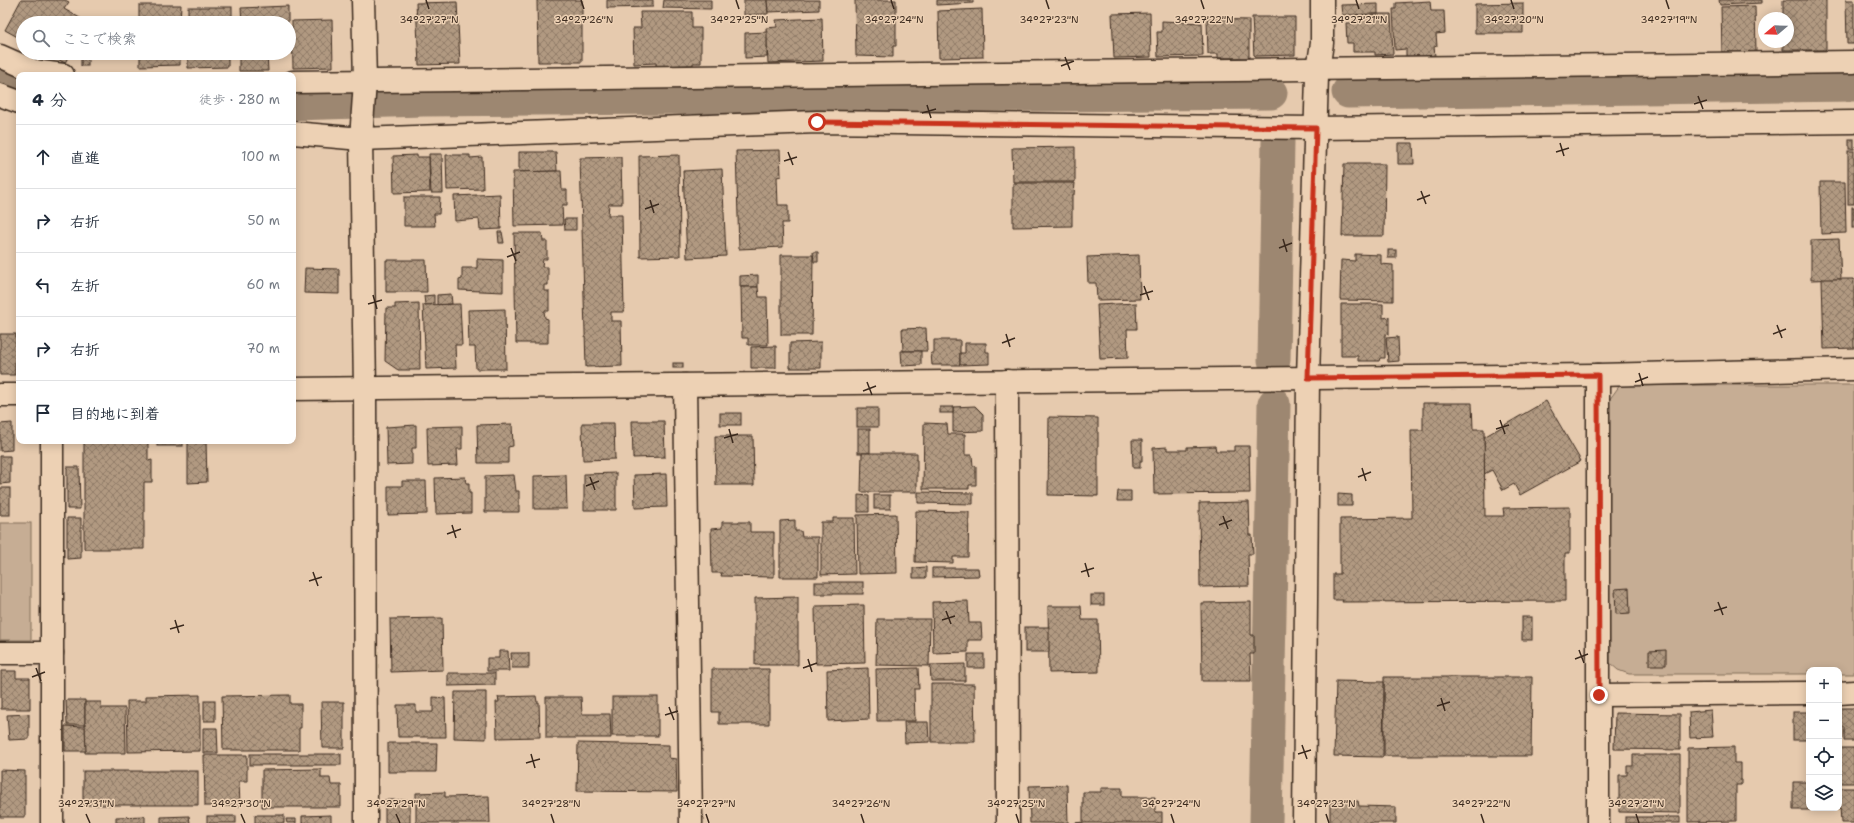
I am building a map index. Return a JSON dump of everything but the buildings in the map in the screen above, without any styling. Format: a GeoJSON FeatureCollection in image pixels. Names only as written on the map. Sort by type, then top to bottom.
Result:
{"type":"FeatureCollection","features":[{"type":"Feature","properties":{"kind":"street"},"geometry":{"type":"LineString","coordinates":[[363,0],[364,85],[362,131],[366,388],[366,823]]}},
{"type":"Feature","properties":{"kind":"street"},"geometry":{"type":"LineString","coordinates":[[1304,823],[1308,378],[1317,72],[1322,43],[1322,0]]}},
{"type":"Feature","properties":{"kind":"street"},"geometry":{"type":"LineString","coordinates":[[0,56],[34,71],[41,72]]}},
{"type":"Feature","properties":{"kind":"street"},"geometry":{"type":"LineString","coordinates":[[296,82],[364,85],[1317,72],[1854,62]]}},
{"type":"Feature","properties":{"kind":"street"},"geometry":{"type":"LineString","coordinates":[[0,95],[16,101]]}},
{"type":"Feature","properties":{"kind":"street"},"geometry":{"type":"LineString","coordinates":[[296,133],[817,122],[1316,120],[1854,122]]}},
{"type":"Feature","properties":{"kind":"street"},"geometry":{"type":"LineString","coordinates":[[296,390],[1598,375],[1854,369]]}},
{"type":"Feature","properties":{"kind":"street"},"geometry":{"type":"LineString","coordinates":[[1598,375],[1598,823]]}},
{"type":"Feature","properties":{"kind":"street"},"geometry":{"type":"LineString","coordinates":[[1007,381],[1008,823]]}},
{"type":"Feature","properties":{"kind":"street"},"geometry":{"type":"LineString","coordinates":[[685,385],[691,823]]}},
{"type":"Feature","properties":{"kind":"street"},"geometry":{"type":"LineString","coordinates":[[0,395],[16,395]]}},
{"type":"Feature","properties":{"kind":"street"},"geometry":{"type":"LineString","coordinates":[[52,444],[52,823]]}},
{"type":"Feature","properties":{"kind":"street"},"geometry":{"type":"LineString","coordinates":[[0,653],[52,653]]}},
{"type":"Feature","properties":{"kind":"street"},"geometry":{"type":"LineString","coordinates":[[1842,693],[1854,692]]}},
{"type":"Feature","properties":{"kind":"street"},"geometry":{"type":"LineString","coordinates":[[1599,695],[1806,693]]}},
{"type":"Feature","properties":{"kind":"shaded area"},"geometry":{"type":"Polygon","coordinates":[[[1620,385],[1854,385],[1854,674],[1842,674],[1842,667],[1806,667],[1806,674],[1629,674],[1618,670],[1610,663],[1607,403],[1620,385]]]}},
{"type":"Feature","properties":{"kind":"shaded area"},"geometry":{"type":"Polygon","coordinates":[[[0,523],[31,523],[31,640],[0,640],[0,523]]]}},
{"type":"Feature","properties":{"kind":"waterway"},"geometry":{"type":"LineString","coordinates":[[0,79],[16,86]]}},
{"type":"Feature","properties":{"kind":"waterway"},"geometry":{"type":"LineString","coordinates":[[1348,92],[1854,85]]}},
{"type":"Feature","properties":{"kind":"waterway"},"geometry":{"type":"LineString","coordinates":[[296,104],[423,100],[1271,93]]}},
{"type":"Feature","properties":{"kind":"waterway"},"geometry":{"type":"LineString","coordinates":[[1274,360],[1278,142]]}},
{"type":"Feature","properties":{"kind":"waterway"},"geometry":{"type":"LineString","coordinates":[[1266,823],[1274,404]]}},
{"type":"Feature","properties":{"kind":"route"},"geometry":{"type":"LineString","coordinates":[[817,122],[1316,128],[1308,378],[1598,375],[1599,695]]}}]}
